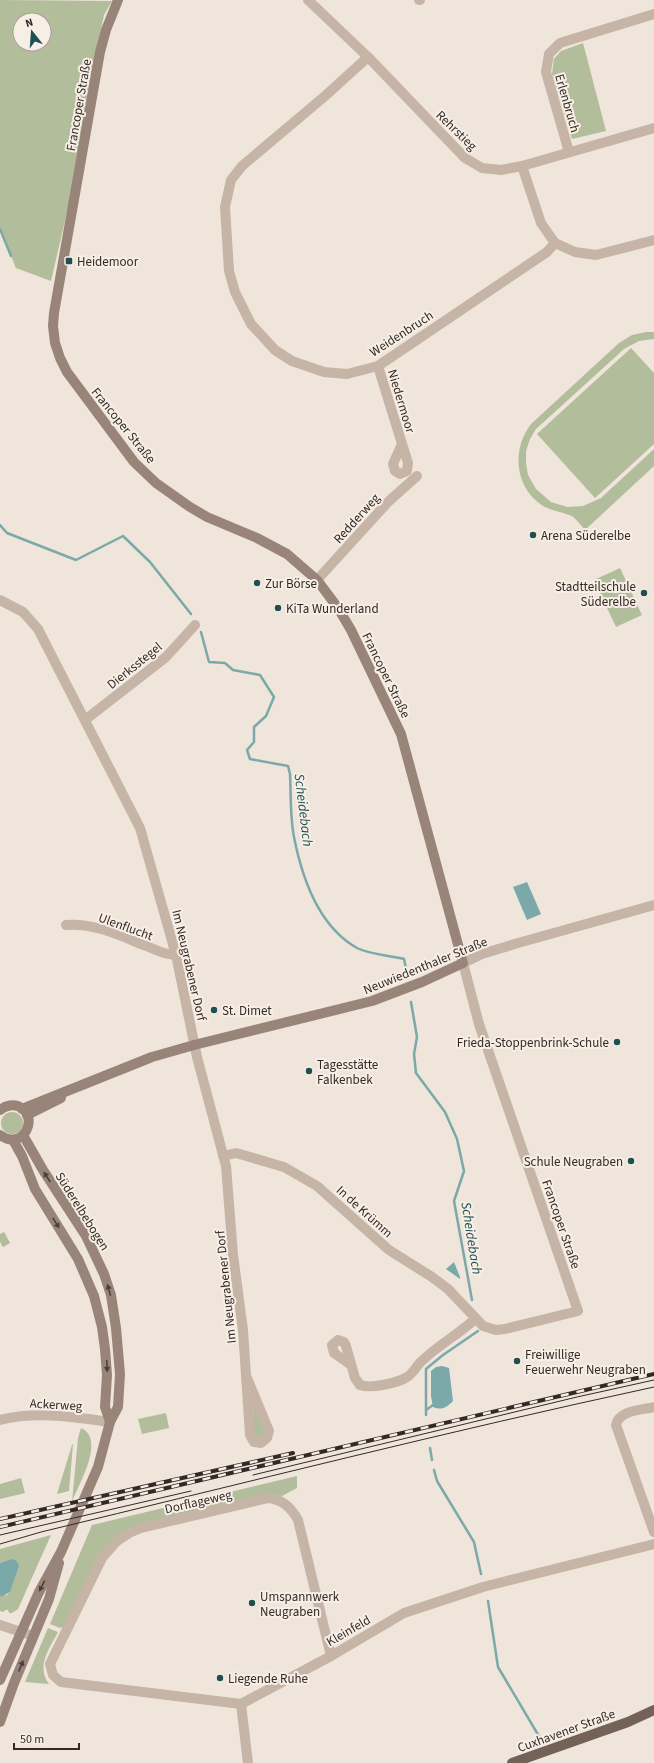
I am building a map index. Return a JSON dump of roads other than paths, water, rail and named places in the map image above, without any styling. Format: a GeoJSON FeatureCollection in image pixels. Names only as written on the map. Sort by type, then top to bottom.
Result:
{"type":"FeatureCollection","features":[{"type":"Feature","properties":{"kind":"main road","name":"Francoper Straße"},"geometry":{"type":"LineString","coordinates":[[118,0],[108,24],[100,52],[58,291],[53,326],[57,351],[67,372],[116,441],[134,462],[156,482],[190,507],[258,538],[287,554],[317,580],[338,608],[351,630],[401,734],[463,963]]}},
{"type":"Feature","properties":{"kind":"main road","name":"Neuwiedenthaler Straße"},"geometry":{"type":"LineString","coordinates":[[25,1112],[91,1081],[152,1057],[194,1045],[372,1001],[417,985],[463,963]]}},
{"type":"Feature","properties":{"kind":"main road"},"geometry":{"type":"LineString","coordinates":[[0,1135],[13,1140],[23,1136],[28,1126],[25,1112],[13,1105],[1,1106]]}},
{"type":"Feature","properties":{"kind":"main road","name":"Süderelbebogen"},"geometry":{"type":"LineString","coordinates":[[0,1680],[44,1582],[61,1552],[98,1467],[110,1422],[118,1407],[120,1374],[116,1328],[107,1283],[99,1261],[86,1236],[43,1170],[23,1136]]}},
{"type":"Feature","properties":{"kind":"main road","name":"Süderelbebogen"},"geometry":{"type":"LineString","coordinates":[[13,1140],[22,1156],[35,1189],[78,1259],[94,1296],[102,1327],[105,1349],[107,1375],[105,1407],[110,1422]]}},
{"type":"Feature","properties":{"kind":"main road","name":"Süderelbebogen"},"geometry":{"type":"LineString","coordinates":[[0,1722],[49,1599],[61,1552]]}},
{"type":"Feature","properties":{"kind":"main road","name":"Cuxhavener Straße"},"geometry":{"type":"LineString","coordinates":[[512,1763],[628,1722],[654,1710]]}},
{"type":"Feature","properties":{"kind":"main road","name":"Cuxhavener Straße"},"geometry":{"type":"LineString","coordinates":[[628,1722],[654,1718]]}},
{"type":"Feature","properties":{"kind":"street","name":"Rehrstieg"},"geometry":{"type":"LineString","coordinates":[[308,0],[368,57],[465,158],[482,168],[501,170],[522,166],[654,128]]}},
{"type":"Feature","properties":{"kind":"street","name":"Erlenbruch"},"geometry":{"type":"LineString","coordinates":[[569,152],[546,72],[547,64],[552,51],[566,41],[654,14]]}},
{"type":"Feature","properties":{"kind":"street","name":"Weidenbruch"},"geometry":{"type":"LineString","coordinates":[[368,57],[325,96],[242,166],[232,180],[225,207],[229,272],[235,292],[251,324],[275,350],[292,361],[324,372],[347,374],[378,366],[547,252],[555,243]]}},
{"type":"Feature","properties":{"kind":"street"},"geometry":{"type":"LineString","coordinates":[[522,166],[541,222],[555,243],[575,252],[596,255],[654,240]]}},
{"type":"Feature","properties":{"kind":"street","name":"Niedermoor"},"geometry":{"type":"LineString","coordinates":[[378,366],[402,444]]}},
{"type":"Feature","properties":{"kind":"street","name":"Redderweg"},"geometry":{"type":"LineString","coordinates":[[317,580],[388,502],[417,476]]}},
{"type":"Feature","properties":{"kind":"street","name":"Im Neugrabener Dorf"},"geometry":{"type":"LineString","coordinates":[[0,600],[23,612],[38,628],[140,828],[176,955],[194,1045],[223,1156],[231,1214],[233,1255],[243,1330],[251,1438],[254,1442],[262,1443],[268,1438],[268,1431],[247,1378]]}},
{"type":"Feature","properties":{"kind":"street","name":"Dierksstegel"},"geometry":{"type":"LineString","coordinates":[[85,720],[166,657],[195,625]]}},
{"type":"Feature","properties":{"kind":"street","name":"Neuwiedenthaler Straße"},"geometry":{"type":"LineString","coordinates":[[463,963],[482,954],[518,943],[654,905]]}},
{"type":"Feature","properties":{"kind":"street","name":"Ulenflucht"},"geometry":{"type":"LineString","coordinates":[[66,925],[90,926],[143,944],[162,954],[176,955]]}},
{"type":"Feature","properties":{"kind":"street","name":"Francoper Straße"},"geometry":{"type":"LineString","coordinates":[[463,963],[479,1024],[578,1311]]}},
{"type":"Feature","properties":{"kind":"street","name":"In de Krümm"},"geometry":{"type":"LineString","coordinates":[[223,1156],[236,1153],[284,1167],[305,1178],[317,1186],[389,1250],[448,1289],[475,1319],[487,1328],[500,1330],[578,1311]]}},
{"type":"Feature","properties":{"kind":"street"},"geometry":{"type":"LineString","coordinates":[[351,1365],[355,1378],[360,1385],[363,1386],[372,1387],[402,1380],[411,1374],[422,1360],[475,1319]]}},
{"type":"Feature","properties":{"kind":"street"},"geometry":{"type":"LineString","coordinates":[[654,1407],[621,1417],[616,1425],[654,1532]]}},
{"type":"Feature","properties":{"kind":"street","name":"Ackerweg"},"geometry":{"type":"LineString","coordinates":[[0,1420],[22,1415],[43,1415],[110,1422]]}},
{"type":"Feature","properties":{"kind":"street","name":"Dorflageweg"},"geometry":{"type":"LineString","coordinates":[[241,1704],[69,1684],[56,1679],[51,1670],[50,1664],[52,1659],[97,1568],[107,1552],[117,1541],[141,1528],[268,1498],[278,1500],[286,1505],[298,1520],[331,1656]]}},
{"type":"Feature","properties":{"kind":"street","name":"Kleinfeld"},"geometry":{"type":"LineString","coordinates":[[241,1704],[331,1656],[407,1612],[483,1588],[654,1544]]}},
{"type":"Feature","properties":{"kind":"street"},"geometry":{"type":"LineString","coordinates":[[0,1625],[33,1636]]}},
{"type":"Feature","properties":{"kind":"street"},"geometry":{"type":"LineString","coordinates":[[241,1704],[248,1763]]}},
{"type":"Feature","properties":{"kind":"water"},"geometry":{"type":"Polygon","coordinates":[[[527,882],[541,914],[527,920],[513,887],[527,882]]]}},
{"type":"Feature","properties":{"kind":"water"},"geometry":{"type":"Polygon","coordinates":[[[454,1262],[460,1277],[460,1279],[446,1269],[454,1262]]]}},
{"type":"Feature","properties":{"kind":"water"},"geometry":{"type":"Polygon","coordinates":[[[442,1366],[449,1368],[453,1401],[446,1407],[439,1409],[433,1407],[431,1396],[431,1371],[436,1367],[442,1366]]]}},
{"type":"Feature","properties":{"kind":"water"},"geometry":{"type":"Polygon","coordinates":[[[11,1559],[16,1561],[19,1566],[10,1592],[0,1596],[0,1563],[11,1559]]]}},
{"type":"Feature","properties":{"kind":"waterway"},"geometry":{"type":"LineString","coordinates":[[0,229],[11,256]]}},
{"type":"Feature","properties":{"kind":"waterway","name":"Scheidebach"},"geometry":{"type":"LineString","coordinates":[[0,525],[7,533],[76,560],[123,536],[150,562],[191,614]]}},
{"type":"Feature","properties":{"kind":"waterway","name":"Scheidebach"},"geometry":{"type":"LineString","coordinates":[[201,632],[209,662],[225,663],[233,670],[260,675],[274,697],[266,716],[254,727],[254,742],[247,750],[250,759],[288,766],[290,774],[292,822],[297,853],[307,884],[322,914],[343,939],[357,948],[374,954],[404,959],[407,973]]}},
{"type":"Feature","properties":{"kind":"waterway","name":"Scheidebach"},"geometry":{"type":"LineString","coordinates":[[411,1002],[417,1037],[414,1054],[416,1073],[445,1112],[457,1139],[464,1171],[454,1201],[472,1300]]}},
{"type":"Feature","properties":{"kind":"waterway","name":"Scheidebach"},"geometry":{"type":"LineString","coordinates":[[426,1415],[426,1369],[443,1355],[478,1331]]}},
{"type":"Feature","properties":{"kind":"waterway","name":"Scheidebach"},"geometry":{"type":"LineString","coordinates":[[426,1410],[433,1405]]}},
{"type":"Feature","properties":{"kind":"waterway","name":"Scheidebach"},"geometry":{"type":"LineString","coordinates":[[430,1448],[432,1460]]}},
{"type":"Feature","properties":{"kind":"waterway","name":"Scheidebach"},"geometry":{"type":"LineString","coordinates":[[434,1470],[437,1481],[474,1542],[481,1574]]}},
{"type":"Feature","properties":{"kind":"waterway","name":"Scheidebach"},"geometry":{"type":"LineString","coordinates":[[488,1601],[498,1667],[540,1738]]}},
{"type":"Feature","properties":{"kind":"tram line"},"geometry":{"type":"LineString","coordinates":[[253,1475],[577,1397],[654,1380]]}},
{"type":"Feature","properties":{"kind":"tram line"},"geometry":{"type":"LineString","coordinates":[[0,1544],[41,1532],[500,1421],[654,1387]]}},
{"type":"Feature","properties":{"kind":"tram line"},"geometry":{"type":"LineString","coordinates":[[0,1535],[191,1491]]}},
{"type":"Feature","properties":{"kind":"railway"},"geometry":{"type":"LineString","coordinates":[[0,1527],[654,1374]]}},
{"type":"Feature","properties":{"kind":"railway"},"geometry":{"type":"LineString","coordinates":[[0,1519],[293,1453]]}},
{"type":"Feature","properties":{"kind":"place","name":"Heidemoor"},"geometry":{"type":"Point","coordinates":[69,261]}},
{"type":"Feature","properties":{"kind":"place","name":"Arena Süderelbe"},"geometry":{"type":"Point","coordinates":[533,535]}},
{"type":"Feature","properties":{"kind":"place","name":"Zur Börse"},"geometry":{"type":"Point","coordinates":[257,583]}},
{"type":"Feature","properties":{"kind":"place","name":"Stadtteilschule Süderelbe"},"geometry":{"type":"Point","coordinates":[644,593]}},
{"type":"Feature","properties":{"kind":"place","name":"KiTa Wunderland"},"geometry":{"type":"Point","coordinates":[278,608]}},
{"type":"Feature","properties":{"kind":"place","name":"St. Dimet"},"geometry":{"type":"Point","coordinates":[214,1010]}},
{"type":"Feature","properties":{"kind":"place","name":"Frieda-Stoppenbrink-Schule"},"geometry":{"type":"Point","coordinates":[617,1042]}},
{"type":"Feature","properties":{"kind":"place","name":"Tagesstätte Falkenbek"},"geometry":{"type":"Point","coordinates":[309,1071]}},
{"type":"Feature","properties":{"kind":"place","name":"Schule Neugraben"},"geometry":{"type":"Point","coordinates":[631,1161]}},
{"type":"Feature","properties":{"kind":"place","name":"Freiwillige Feuerwehr Neugraben"},"geometry":{"type":"Point","coordinates":[517,1361]}},
{"type":"Feature","properties":{"kind":"place","name":"Umspannwerk Neugraben"},"geometry":{"type":"Point","coordinates":[252,1603]}},
{"type":"Feature","properties":{"kind":"place","name":"Liegende Ruhe"},"geometry":{"type":"Point","coordinates":[220,1678]}}]}
